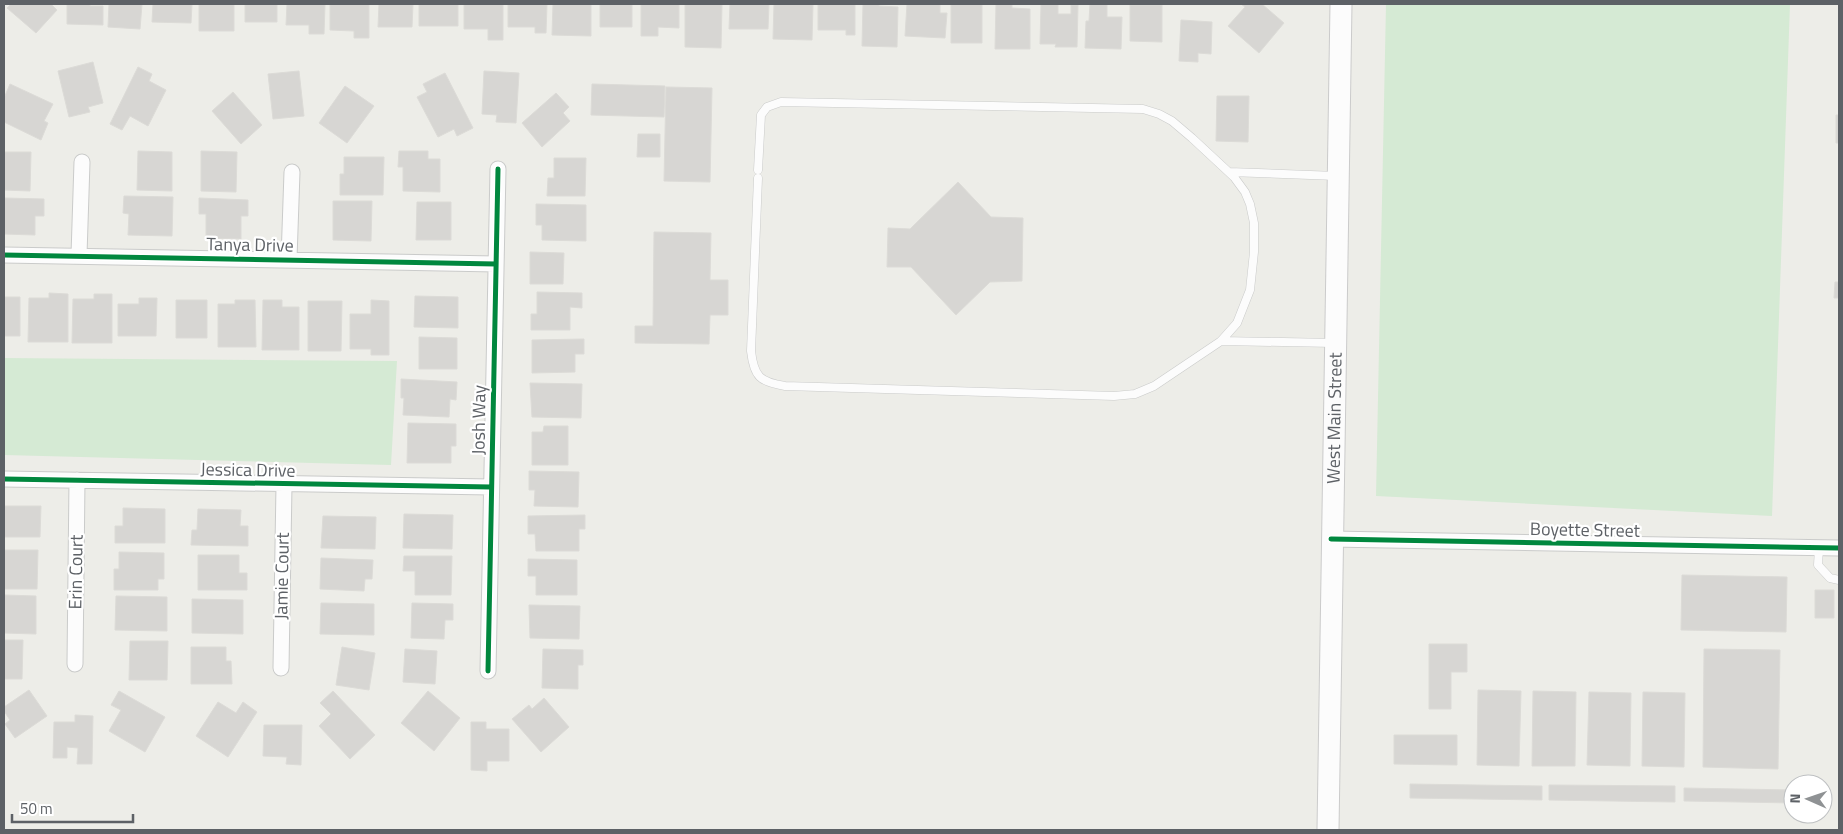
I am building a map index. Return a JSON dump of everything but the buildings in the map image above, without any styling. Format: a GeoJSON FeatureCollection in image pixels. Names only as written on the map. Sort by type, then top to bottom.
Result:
{"type":"FeatureCollection","features":[{"type":"Feature","properties":{"kind":"main road","name":"West Main Street"},"geometry":{"type":"LineString","coordinates":[[1328,830],[1334,343],[1341,4]]}},
{"type":"Feature","properties":{"kind":"street"},"geometry":{"type":"LineString","coordinates":[[79,256],[82,162]]}},
{"type":"Feature","properties":{"kind":"street","name":"Josh Way"},"geometry":{"type":"LineString","coordinates":[[488,671],[498,170]]}},
{"type":"Feature","properties":{"kind":"street"},"geometry":{"type":"LineString","coordinates":[[289,259],[292,172]]}},
{"type":"Feature","properties":{"kind":"street","name":"Tanya Drive"},"geometry":{"type":"LineString","coordinates":[[4,255],[496,264]]}},
{"type":"Feature","properties":{"kind":"street","name":"Jessica Drive"},"geometry":{"type":"LineString","coordinates":[[4,479],[491,487]]}},
{"type":"Feature","properties":{"kind":"street","name":"Erin Court"},"geometry":{"type":"LineString","coordinates":[[75,664],[77,480]]}},
{"type":"Feature","properties":{"kind":"street","name":"Jamie Court"},"geometry":{"type":"LineString","coordinates":[[281,668],[284,484]]}},
{"type":"Feature","properties":{"kind":"street","name":"Boyette Street"},"geometry":{"type":"LineString","coordinates":[[1331,539],[1839,548]]}},
{"type":"Feature","properties":{"kind":"lane"},"geometry":{"type":"LineString","coordinates":[[781,102],[1143,109],[1159,114],[1172,122],[1229,172],[1245,192],[1254,223],[1254,252],[1250,290],[1237,323],[1221,341],[1154,386],[1135,394],[1114,396],[795,387],[770,384],[758,377],[753,366],[751,352],[761,115],[767,107],[781,102]]}},
{"type":"Feature","properties":{"kind":"lane"},"geometry":{"type":"LineString","coordinates":[[1229,172],[1337,176]]}},
{"type":"Feature","properties":{"kind":"lane"},"geometry":{"type":"LineString","coordinates":[[1221,341],[1334,343]]}},
{"type":"Feature","properties":{"kind":"lane"},"geometry":{"type":"LineString","coordinates":[[1818,548],[1818,565],[1830,578],[1839,580]]}},
{"type":"Feature","properties":{"kind":"green space"},"geometry":{"type":"Polygon","coordinates":[[[1386,4],[1790,4],[1772,516],[1376,496],[1386,4]]]}},
{"type":"Feature","properties":{"kind":"green space"},"geometry":{"type":"Polygon","coordinates":[[[4,358],[397,361],[391,465],[4,455],[4,358]]]}},
{"type":"Feature","properties":{"kind":"cycle path"},"geometry":{"type":"LineString","coordinates":[[488,671],[498,169]]}},
{"type":"Feature","properties":{"kind":"cycle path"},"geometry":{"type":"LineString","coordinates":[[4,255],[496,264]]}},
{"type":"Feature","properties":{"kind":"cycle path"},"geometry":{"type":"LineString","coordinates":[[4,479],[491,487]]}},
{"type":"Feature","properties":{"kind":"cycle path"},"geometry":{"type":"LineString","coordinates":[[1331,539],[1839,548]]}}]}
